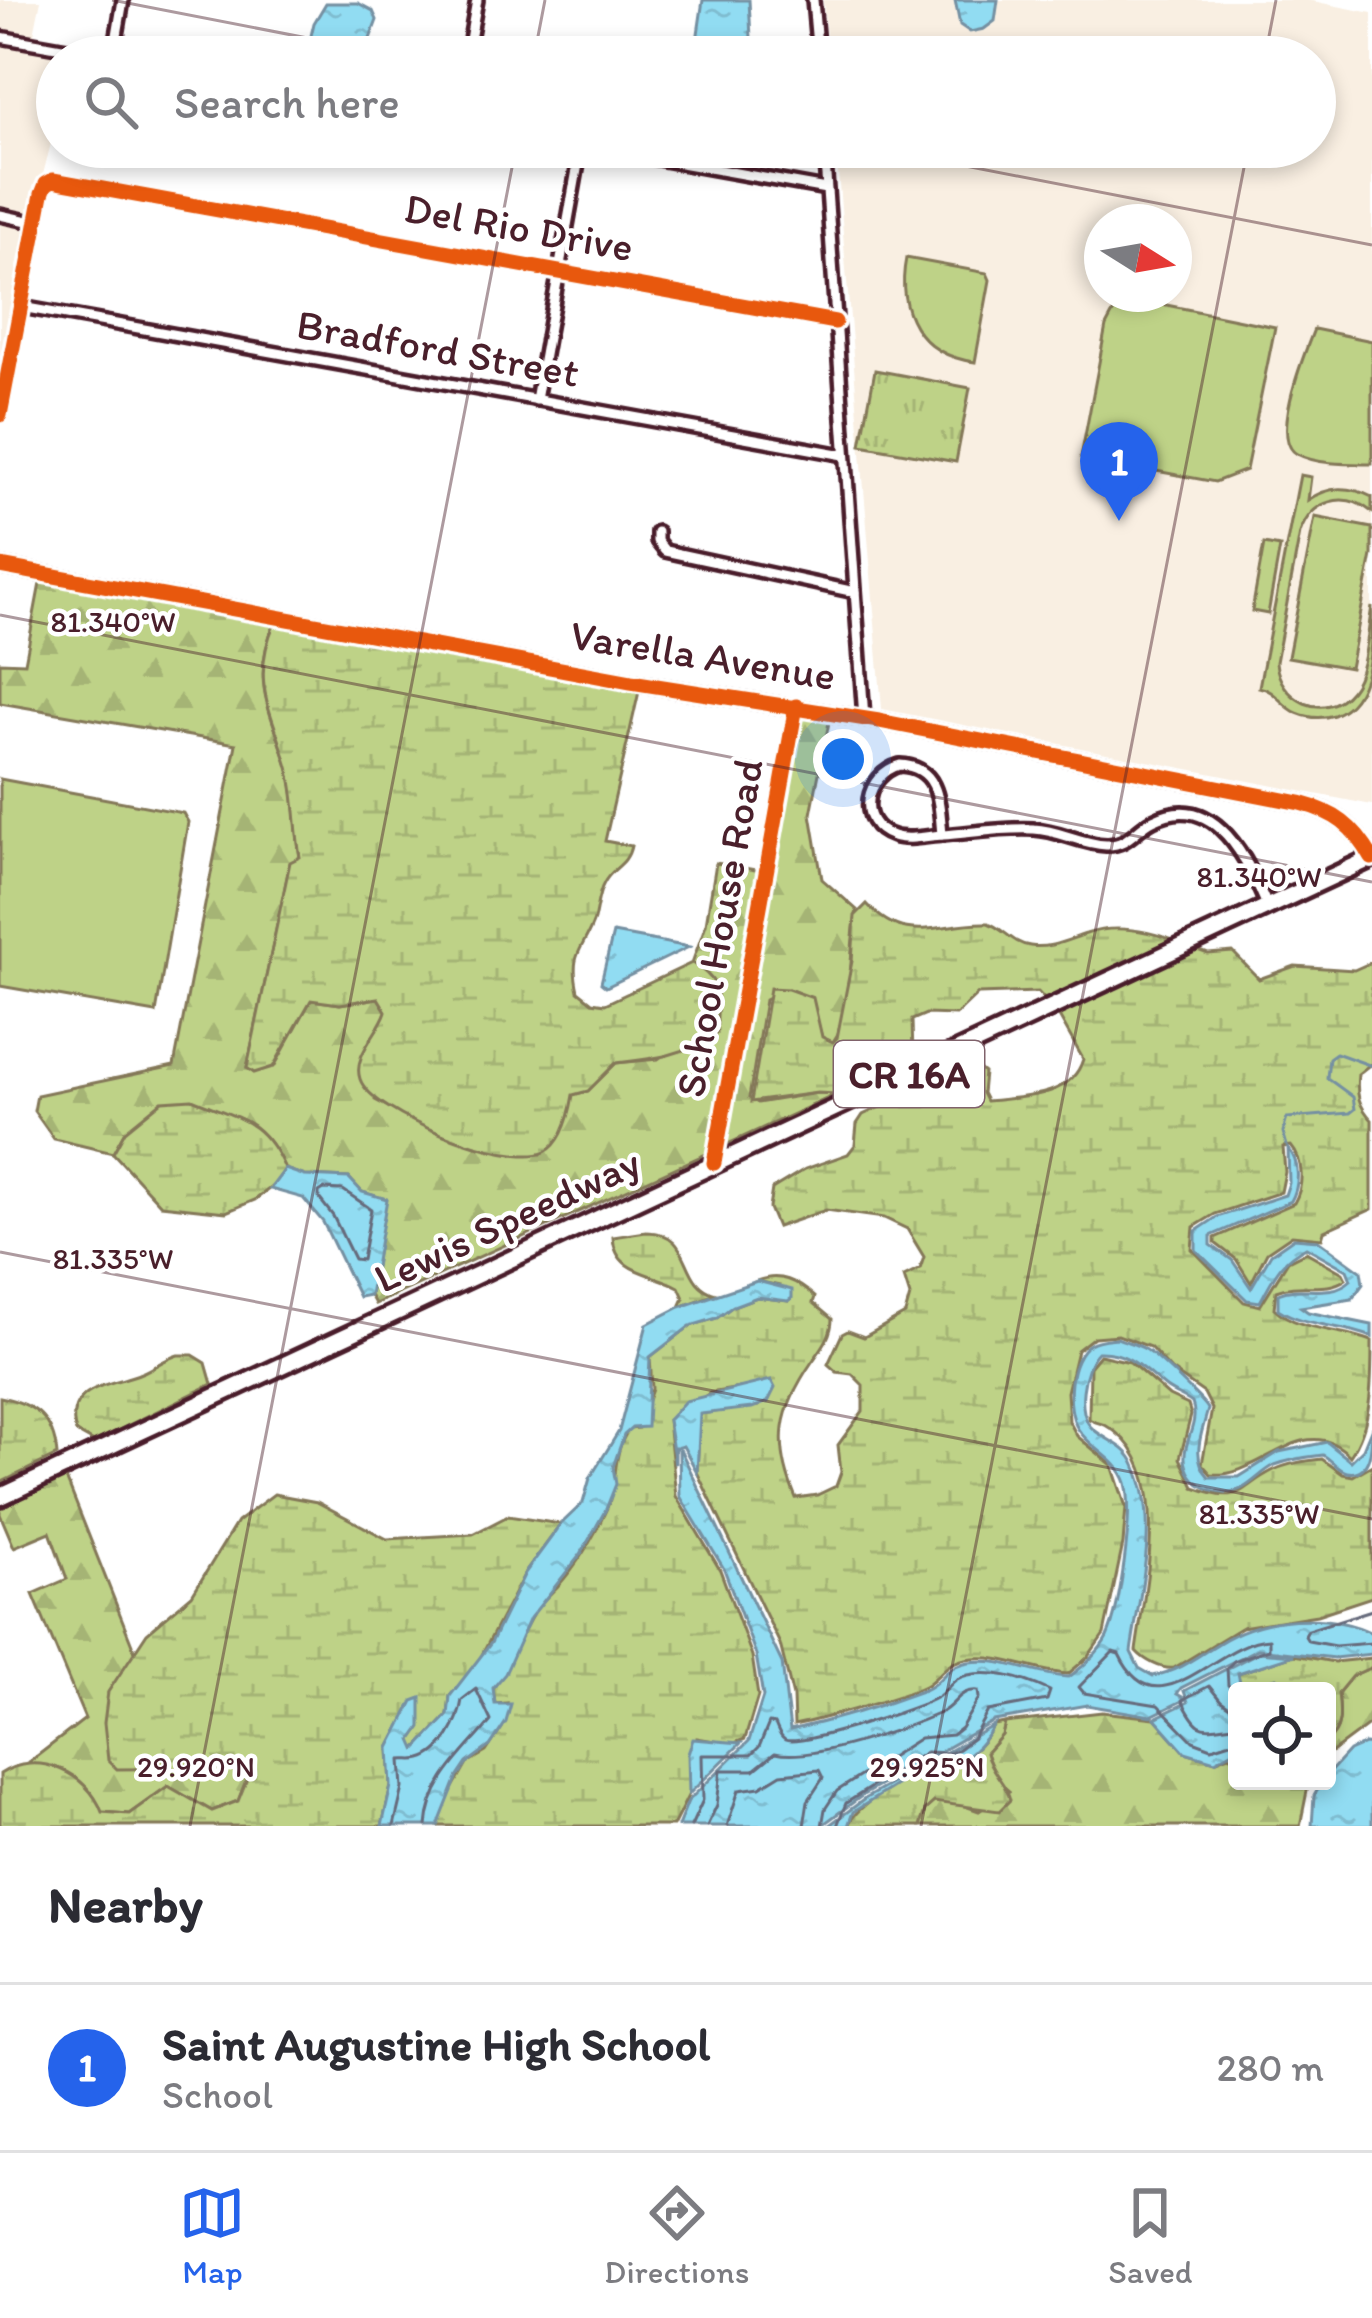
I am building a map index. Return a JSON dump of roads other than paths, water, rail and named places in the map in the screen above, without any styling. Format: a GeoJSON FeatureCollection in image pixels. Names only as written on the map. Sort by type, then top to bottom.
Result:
{"type":"FeatureCollection","features":[{"type":"Feature","properties":{"kind":"main road","name":"Lewis Speedway"},"geometry":{"type":"LineString","coordinates":[[0,1497],[1372,858]]}},
{"type":"Feature","properties":{"kind":"street"},"geometry":{"type":"LineString","coordinates":[[118,36],[123,0]]}},
{"type":"Feature","properties":{"kind":"street"},"geometry":{"type":"LineString","coordinates":[[471,36],[477,0]]}},
{"type":"Feature","properties":{"kind":"street"},"geometry":{"type":"LineString","coordinates":[[813,0],[816,36]]}},
{"type":"Feature","properties":{"kind":"street"},"geometry":{"type":"LineString","coordinates":[[0,37],[36,43]]}},
{"type":"Feature","properties":{"kind":"street"},"geometry":{"type":"LineString","coordinates":[[536,400],[581,168]]}},
{"type":"Feature","properties":{"kind":"street"},"geometry":{"type":"LineString","coordinates":[[706,168],[826,189]]}},
{"type":"Feature","properties":{"kind":"street"},"geometry":{"type":"LineString","coordinates":[[825,168],[864,718]]}},
{"type":"Feature","properties":{"kind":"street","name":"Del Rio Drive"},"geometry":{"type":"LineString","coordinates":[[37,223],[49,182],[96,187],[835,322]]}},
{"type":"Feature","properties":{"kind":"street"},"geometry":{"type":"LineString","coordinates":[[0,215],[37,223],[0,415]]}},
{"type":"Feature","properties":{"kind":"street","name":"Bradford Street"},"geometry":{"type":"LineString","coordinates":[[21,312],[27,308],[64,314],[844,455]]}},
{"type":"Feature","properties":{"kind":"street"},"geometry":{"type":"LineString","coordinates":[[657,532],[665,551],[855,592]]}},
{"type":"Feature","properties":{"kind":"street","name":"Varella Avenue"},"geometry":{"type":"LineString","coordinates":[[0,566],[631,682],[864,718],[1316,807],[1350,826],[1372,858]]}},
{"type":"Feature","properties":{"kind":"street","name":"School House Road"},"geometry":{"type":"LineString","coordinates":[[714,1163],[796,706]]}},
{"type":"Feature","properties":{"kind":"street"},"geometry":{"type":"LineString","coordinates":[[942,835],[935,786],[925,772],[900,765],[877,777],[868,801],[878,826],[901,838],[942,835],[1032,828],[1101,845],[1119,844],[1152,820],[1191,815],[1214,822],[1234,841],[1268,908]]}},
{"type":"Feature","properties":{"kind":"water"},"geometry":{"type":"Polygon","coordinates":[[[703,0],[749,0],[751,36],[698,34],[703,0]]]}},
{"type":"Feature","properties":{"kind":"water"},"geometry":{"type":"Polygon","coordinates":[[[955,0],[998,0],[995,21],[970,32],[960,25],[955,0]]]}},
{"type":"Feature","properties":{"kind":"water"},"geometry":{"type":"Polygon","coordinates":[[[326,3],[358,3],[373,11],[377,20],[371,36],[311,36],[326,3]]]}},
{"type":"Feature","properties":{"kind":"water"},"geometry":{"type":"Polygon","coordinates":[[[613,933],[689,947],[606,987],[601,983],[613,933]]]}},
{"type":"Feature","properties":{"kind":"water"},"geometry":{"type":"Polygon","coordinates":[[[1288,1148],[1297,1174],[1291,1201],[1211,1236],[1211,1245],[1232,1260],[1251,1288],[1271,1254],[1294,1238],[1318,1240],[1361,1271],[1363,1284],[1352,1299],[1301,1307],[1372,1325],[1372,1337],[1278,1309],[1278,1294],[1334,1289],[1351,1280],[1347,1270],[1306,1247],[1283,1264],[1260,1302],[1247,1300],[1196,1250],[1196,1231],[1217,1217],[1285,1195],[1288,1148]]]}},
{"type":"Feature","properties":{"kind":"water"},"geometry":{"type":"Polygon","coordinates":[[[285,1169],[305,1176],[349,1178],[362,1192],[387,1199],[370,1295],[359,1297],[323,1222],[303,1198],[270,1189],[285,1169]]]}},
{"type":"Feature","properties":{"kind":"water"},"geometry":{"type":"Polygon","coordinates":[[[757,1281],[792,1290],[792,1298],[757,1297],[733,1306],[717,1318],[690,1326],[650,1357],[647,1427],[632,1428],[624,1435],[613,1467],[616,1484],[606,1509],[581,1554],[530,1618],[505,1674],[493,1688],[495,1704],[511,1704],[506,1722],[490,1746],[467,1763],[457,1778],[438,1826],[382,1826],[391,1786],[389,1748],[413,1701],[421,1698],[421,1727],[412,1740],[416,1749],[448,1715],[450,1696],[491,1643],[525,1573],[583,1503],[590,1478],[619,1431],[647,1324],[680,1307],[757,1281]]]}},
{"type":"Feature","properties":{"kind":"water"},"geometry":{"type":"Polygon","coordinates":[[[1117,1338],[1150,1352],[1208,1409],[1199,1453],[1209,1477],[1239,1477],[1279,1452],[1327,1442],[1351,1461],[1363,1449],[1372,1427],[1369,1458],[1355,1472],[1344,1471],[1323,1455],[1275,1465],[1236,1491],[1211,1490],[1196,1481],[1185,1460],[1194,1420],[1192,1403],[1128,1358],[1098,1352],[1085,1379],[1084,1413],[1093,1429],[1132,1458],[1146,1510],[1146,1558],[1131,1652],[1139,1668],[1153,1676],[1163,1673],[1236,1634],[1295,1620],[1335,1621],[1372,1633],[1372,1654],[1334,1658],[1258,1649],[1181,1688],[1177,1694],[1186,1699],[1151,1716],[1087,1705],[994,1721],[863,1795],[821,1826],[678,1826],[688,1801],[749,1741],[763,1697],[756,1655],[724,1569],[680,1496],[679,1448],[675,1448],[675,1464],[668,1420],[685,1401],[771,1380],[775,1388],[768,1402],[752,1408],[700,1414],[697,1472],[683,1446],[679,1447],[782,1663],[790,1730],[924,1690],[960,1664],[995,1662],[1069,1677],[1095,1654],[1107,1637],[1117,1605],[1128,1497],[1117,1467],[1078,1429],[1071,1409],[1071,1384],[1077,1360],[1090,1344],[1117,1338]]]}},
{"type":"Feature","properties":{"kind":"water"},"geometry":{"type":"Polygon","coordinates":[[[1259,1652],[1294,1655],[1238,1673],[1240,1682],[1228,1682],[1228,1754],[1215,1761],[1185,1752],[1155,1718],[1188,1702],[1184,1691],[1259,1652]]]}},
{"type":"Feature","properties":{"kind":"water"},"geometry":{"type":"Polygon","coordinates":[[[994,1725],[979,1746],[953,1766],[945,1770],[940,1762],[931,1763],[853,1812],[848,1826],[828,1826],[866,1798],[994,1725]]]}},
{"type":"Feature","properties":{"kind":"water"},"geometry":{"type":"Polygon","coordinates":[[[693,1739],[741,1743],[689,1794],[688,1754],[693,1739]]]}},
{"type":"Feature","properties":{"kind":"water"},"geometry":{"type":"Polygon","coordinates":[[[1372,1745],[1372,1826],[1312,1826],[1314,1796],[1317,1790],[1336,1790],[1336,1765],[1349,1751],[1372,1745]]]}},
{"type":"Feature","properties":{"kind":"waterway"},"geometry":{"type":"LineString","coordinates":[[1287,1146],[1283,1132],[1287,1118],[1355,1109],[1353,1097],[1327,1078],[1329,1058],[1336,1053],[1372,1066]]}},
{"type":"Feature","properties":{"kind":"place","name":"Saint Augustine High School"},"geometry":{"type":"Point","coordinates":[1119,521]}}]}
